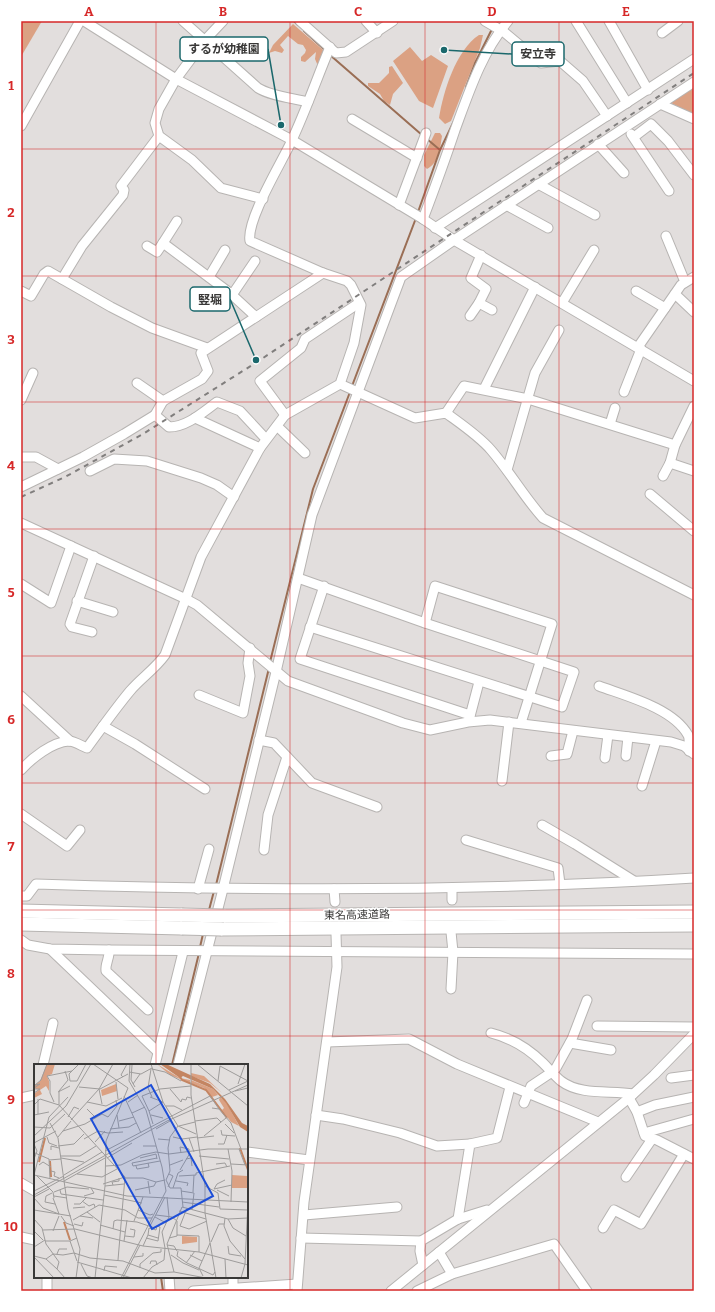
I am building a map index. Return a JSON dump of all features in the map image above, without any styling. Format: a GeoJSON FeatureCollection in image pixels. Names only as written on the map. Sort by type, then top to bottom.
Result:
{"type":"FeatureCollection","features":[{"type":"Feature","properties":{"kind":"highway","name":"東名高速道路"},"geometry":{"type":"LineString","coordinates":[[26,911],[182,922],[221,930],[694,925]]}},
{"type":"Feature","properties":{"kind":"highway","name":"東名高速道路"},"geometry":{"type":"LineString","coordinates":[[25,924],[182,922],[224,916],[694,912]]}},
{"type":"Feature","properties":{"kind":"street"},"geometry":{"type":"LineString","coordinates":[[21,126],[80,21]]}},
{"type":"Feature","properties":{"kind":"street"},"geometry":{"type":"LineString","coordinates":[[84,21],[176,79],[292,140],[402,206],[454,240],[694,381]]}},
{"type":"Feature","properties":{"kind":"street"},"geometry":{"type":"LineString","coordinates":[[183,21],[258,88],[268,94],[280,94],[308,102]]}},
{"type":"Feature","properties":{"kind":"street"},"geometry":{"type":"LineString","coordinates":[[223,21],[205,40],[176,79],[155,116],[154,123],[159,136],[192,160],[221,188],[262,200]]}},
{"type":"Feature","properties":{"kind":"street"},"geometry":{"type":"LineString","coordinates":[[300,21],[336,53],[346,52],[377,33],[393,21]]}},
{"type":"Feature","properties":{"kind":"street"},"geometry":{"type":"LineString","coordinates":[[366,21],[377,33]]}},
{"type":"Feature","properties":{"kind":"street"},"geometry":{"type":"LineString","coordinates":[[423,220],[466,100],[484,57],[508,21]]}},
{"type":"Feature","properties":{"kind":"street"},"geometry":{"type":"LineString","coordinates":[[576,21],[627,103]]}},
{"type":"Feature","properties":{"kind":"street"},"geometry":{"type":"LineString","coordinates":[[609,21],[648,90]]}},
{"type":"Feature","properties":{"kind":"street"},"geometry":{"type":"LineString","coordinates":[[662,33],[678,21]]}},
{"type":"Feature","properties":{"kind":"street"},"geometry":{"type":"LineString","coordinates":[[487,22],[504,32],[541,62],[560,61],[583,81],[608,116]]}},
{"type":"Feature","properties":{"kind":"street"},"geometry":{"type":"LineString","coordinates":[[330,47],[292,140],[262,200],[249,233],[250,241],[323,273],[347,281],[361,305],[354,343],[351,388]]}},
{"type":"Feature","properties":{"kind":"street"},"geometry":{"type":"LineString","coordinates":[[435,228],[694,59]]}},
{"type":"Feature","properties":{"kind":"street"},"geometry":{"type":"LineString","coordinates":[[178,1064],[224,889],[312,515],[351,388],[401,277],[506,205],[694,82]]}},
{"type":"Feature","properties":{"kind":"street"},"geometry":{"type":"LineString","coordinates":[[660,104],[694,119]]}},
{"type":"Feature","properties":{"kind":"street"},"geometry":{"type":"LineString","coordinates":[[352,119],[417,158]]}},
{"type":"Feature","properties":{"kind":"street"},"geometry":{"type":"LineString","coordinates":[[634,138],[651,124],[668,141],[694,175]]}},
{"type":"Feature","properties":{"kind":"street"},"geometry":{"type":"LineString","coordinates":[[626,126],[669,190]]}},
{"type":"Feature","properties":{"kind":"street"},"geometry":{"type":"LineString","coordinates":[[402,206],[426,133]]}},
{"type":"Feature","properties":{"kind":"street"},"geometry":{"type":"LineString","coordinates":[[62,279],[82,246],[123,195],[124,190],[121,186],[159,136]]}},
{"type":"Feature","properties":{"kind":"street"},"geometry":{"type":"LineString","coordinates":[[598,144],[624,173]]}},
{"type":"Feature","properties":{"kind":"street"},"geometry":{"type":"LineString","coordinates":[[538,184],[595,215]]}},
{"type":"Feature","properties":{"kind":"street"},"geometry":{"type":"LineString","coordinates":[[506,205],[548,228]]}},
{"type":"Feature","properties":{"kind":"street"},"geometry":{"type":"LineString","coordinates":[[147,246],[157,252],[177,221]]}},
{"type":"Feature","properties":{"kind":"street"},"geometry":{"type":"LineString","coordinates":[[666,236],[686,282]]}},
{"type":"Feature","properties":{"kind":"street"},"geometry":{"type":"LineString","coordinates":[[163,243],[232,295],[256,317]]}},
{"type":"Feature","properties":{"kind":"street"},"geometry":{"type":"LineString","coordinates":[[209,277],[225,250]]}},
{"type":"Feature","properties":{"kind":"street"},"geometry":{"type":"LineString","coordinates":[[562,303],[594,250]]}},
{"type":"Feature","properties":{"kind":"street"},"geometry":{"type":"LineString","coordinates":[[470,316],[486,289],[471,278],[481,256]]}},
{"type":"Feature","properties":{"kind":"street"},"geometry":{"type":"LineString","coordinates":[[232,295],[256,261]]}},
{"type":"Feature","properties":{"kind":"street"},"geometry":{"type":"LineString","coordinates":[[21,291],[31,296],[44,274],[48,271],[111,307],[152,328],[207,348]]}},
{"type":"Feature","properties":{"kind":"street"},"geometry":{"type":"LineString","coordinates":[[21,487],[97,450],[155,415],[163,401],[202,379],[208,371],[201,353],[323,273]]}},
{"type":"Feature","properties":{"kind":"street"},"geometry":{"type":"LineString","coordinates":[[624,392],[639,348],[681,285],[694,277]]}},
{"type":"Feature","properties":{"kind":"street"},"geometry":{"type":"LineString","coordinates":[[484,389],[535,287]]}},
{"type":"Feature","properties":{"kind":"street"},"geometry":{"type":"LineString","coordinates":[[636,290],[665,308]]}},
{"type":"Feature","properties":{"kind":"street"},"geometry":{"type":"LineString","coordinates":[[675,294],[694,312]]}},
{"type":"Feature","properties":{"kind":"street"},"geometry":{"type":"LineString","coordinates":[[285,415],[260,381],[301,348],[305,339],[360,303]]}},
{"type":"Feature","properties":{"kind":"street"},"geometry":{"type":"LineString","coordinates":[[479,303],[492,310]]}},
{"type":"Feature","properties":{"kind":"street"},"geometry":{"type":"LineString","coordinates":[[507,470],[535,373],[559,330]]}},
{"type":"Feature","properties":{"kind":"street"},"geometry":{"type":"LineString","coordinates":[[21,400],[33,374]]}},
{"type":"Feature","properties":{"kind":"street"},"geometry":{"type":"LineString","coordinates":[[137,383],[163,401]]}},
{"type":"Feature","properties":{"kind":"street"},"geometry":{"type":"LineString","coordinates":[[21,696],[70,741],[87,748],[130,691],[148,672],[157,667],[165,655],[201,557],[266,439],[285,415],[351,388],[415,418],[446,413],[464,386],[484,389],[528,399],[675,446]]}},
{"type":"Feature","properties":{"kind":"street"},"geometry":{"type":"LineString","coordinates":[[155,415],[169,427],[175,427],[195,418],[217,402],[240,411],[266,439]]}},
{"type":"Feature","properties":{"kind":"street"},"geometry":{"type":"LineString","coordinates":[[663,476],[694,406]]}},
{"type":"Feature","properties":{"kind":"street"},"geometry":{"type":"LineString","coordinates":[[610,424],[615,408]]}},
{"type":"Feature","properties":{"kind":"street"},"geometry":{"type":"LineString","coordinates":[[446,413],[490,448],[507,470],[526,500],[543,518],[694,595]]}},
{"type":"Feature","properties":{"kind":"street"},"geometry":{"type":"LineString","coordinates":[[195,418],[260,448]]}},
{"type":"Feature","properties":{"kind":"street"},"geometry":{"type":"LineString","coordinates":[[276,426],[305,453]]}},
{"type":"Feature","properties":{"kind":"street"},"geometry":{"type":"LineString","coordinates":[[21,457],[36,457],[58,469]]}},
{"type":"Feature","properties":{"kind":"street"},"geometry":{"type":"LineString","coordinates":[[90,471],[114,459],[147,461],[201,478],[217,485],[234,497]]}},
{"type":"Feature","properties":{"kind":"street"},"geometry":{"type":"LineString","coordinates":[[670,462],[694,471]]}},
{"type":"Feature","properties":{"kind":"street"},"geometry":{"type":"LineString","coordinates":[[650,494],[694,531]]}},
{"type":"Feature","properties":{"kind":"street"},"geometry":{"type":"LineString","coordinates":[[21,523],[186,598],[197,605],[250,648],[288,681],[419,728],[430,730],[469,719]]}},
{"type":"Feature","properties":{"kind":"street"},"geometry":{"type":"LineString","coordinates":[[21,584],[51,603],[71,546]]}},
{"type":"Feature","properties":{"kind":"street"},"geometry":{"type":"LineString","coordinates":[[92,632],[72,627],[70,624],[94,556]]}},
{"type":"Feature","properties":{"kind":"street"},"geometry":{"type":"LineString","coordinates":[[298,578],[425,623],[574,672],[562,707],[479,682],[310,627]]}},
{"type":"Feature","properties":{"kind":"street"},"geometry":{"type":"LineString","coordinates":[[324,586],[300,660],[469,719],[521,723],[656,741],[684,746],[692,752]]}},
{"type":"Feature","properties":{"kind":"street"},"geometry":{"type":"LineString","coordinates":[[425,623],[435,586],[552,624],[521,723]]}},
{"type":"Feature","properties":{"kind":"street"},"geometry":{"type":"LineString","coordinates":[[77,601],[112,612]]}},
{"type":"Feature","properties":{"kind":"street"},"geometry":{"type":"LineString","coordinates":[[199,695],[243,713],[250,676],[248,663],[250,648]]}},
{"type":"Feature","properties":{"kind":"street"},"geometry":{"type":"LineString","coordinates":[[469,719],[479,682]]}},
{"type":"Feature","properties":{"kind":"street"},"geometry":{"type":"LineString","coordinates":[[599,686],[638,700],[668,716],[689,736],[692,752]]}},
{"type":"Feature","properties":{"kind":"street"},"geometry":{"type":"LineString","coordinates":[[502,781],[509,722]]}},
{"type":"Feature","properties":{"kind":"street"},"geometry":{"type":"LineString","coordinates":[[103,726],[135,744],[205,789]]}},
{"type":"Feature","properties":{"kind":"street"},"geometry":{"type":"LineString","coordinates":[[551,756],[567,754],[573,731]]}},
{"type":"Feature","properties":{"kind":"street"},"geometry":{"type":"LineString","coordinates":[[605,758],[608,735]]}},
{"type":"Feature","properties":{"kind":"street"},"geometry":{"type":"LineString","coordinates":[[626,756],[628,737]]}},
{"type":"Feature","properties":{"kind":"street"},"geometry":{"type":"LineString","coordinates":[[259,740],[274,743],[312,783],[377,807]]}},
{"type":"Feature","properties":{"kind":"street"},"geometry":{"type":"LineString","coordinates":[[21,770],[31,760],[51,747],[70,741]]}},
{"type":"Feature","properties":{"kind":"street"},"geometry":{"type":"LineString","coordinates":[[642,786],[656,741]]}},
{"type":"Feature","properties":{"kind":"street"},"geometry":{"type":"LineString","coordinates":[[264,850],[268,815],[287,757]]}},
{"type":"Feature","properties":{"kind":"street"},"geometry":{"type":"LineString","coordinates":[[21,814],[67,846],[80,830]]}},
{"type":"Feature","properties":{"kind":"street"},"geometry":{"type":"LineString","coordinates":[[542,825],[634,881]]}},
{"type":"Feature","properties":{"kind":"street"},"geometry":{"type":"LineString","coordinates":[[466,840],[558,868],[560,884]]}},
{"type":"Feature","properties":{"kind":"street"},"geometry":{"type":"LineString","coordinates":[[198,890],[209,849]]}},
{"type":"Feature","properties":{"kind":"street"},"geometry":{"type":"LineString","coordinates":[[21,896],[27,896],[36,884],[198,890],[452,888],[694,878]]}},
{"type":"Feature","properties":{"kind":"street"},"geometry":{"type":"LineString","coordinates":[[452,888],[452,900]]}},
{"type":"Feature","properties":{"kind":"street"},"geometry":{"type":"LineString","coordinates":[[334,889],[335,902]]}},
{"type":"Feature","properties":{"kind":"street"},"geometry":{"type":"LineString","coordinates":[[451,932],[453,952],[451,989]]}},
{"type":"Feature","properties":{"kind":"street"},"geometry":{"type":"LineString","coordinates":[[193,1291],[234,1288],[297,1288],[300,1238],[304,1215],[309,1160],[327,1042],[338,953],[336,934]]}},
{"type":"Feature","properties":{"kind":"street"},"geometry":{"type":"LineString","coordinates":[[21,940],[28,945],[50,949],[182,952],[694,954]]}},
{"type":"Feature","properties":{"kind":"street"},"geometry":{"type":"LineString","coordinates":[[50,949],[158,1052]]}},
{"type":"Feature","properties":{"kind":"street"},"geometry":{"type":"LineString","coordinates":[[109,950],[110,958],[106,965],[106,971],[148,1010]]}},
{"type":"Feature","properties":{"kind":"street"},"geometry":{"type":"LineString","coordinates":[[155,1064],[182,952]]}},
{"type":"Feature","properties":{"kind":"street"},"geometry":{"type":"LineString","coordinates":[[526,1098],[531,1086],[552,1072],[570,1043],[587,1000]]}},
{"type":"Feature","properties":{"kind":"street"},"geometry":{"type":"LineString","coordinates":[[43,1064],[53,1023]]}},
{"type":"Feature","properties":{"kind":"street"},"geometry":{"type":"LineString","coordinates":[[597,1026],[694,1027]]}},
{"type":"Feature","properties":{"kind":"street"},"geometry":{"type":"LineString","coordinates":[[491,1033],[508,1037],[531,1052],[561,1081],[585,1090],[631,1096]]}},
{"type":"Feature","properties":{"kind":"street"},"geometry":{"type":"LineString","coordinates":[[390,1291],[631,1096],[694,1034]]}},
{"type":"Feature","properties":{"kind":"street"},"geometry":{"type":"LineString","coordinates":[[327,1042],[409,1039],[457,1064],[510,1087],[526,1098],[598,1122]]}},
{"type":"Feature","properties":{"kind":"street"},"geometry":{"type":"LineString","coordinates":[[570,1043],[611,1050]]}},
{"type":"Feature","properties":{"kind":"street"},"geometry":{"type":"LineString","coordinates":[[671,1078],[694,1075]]}},
{"type":"Feature","properties":{"kind":"street"},"geometry":{"type":"LineString","coordinates":[[316,1115],[343,1118],[438,1146],[470,1144],[497,1138],[510,1087]]}},
{"type":"Feature","properties":{"kind":"street"},"geometry":{"type":"LineString","coordinates":[[21,1098],[34,1095]]}},
{"type":"Feature","properties":{"kind":"street"},"geometry":{"type":"LineString","coordinates":[[631,1096],[645,1136],[694,1159]]}},
{"type":"Feature","properties":{"kind":"street"},"geometry":{"type":"LineString","coordinates":[[637,1112],[655,1105],[694,1097]]}},
{"type":"Feature","properties":{"kind":"street"},"geometry":{"type":"LineString","coordinates":[[644,1133],[694,1119]]}},
{"type":"Feature","properties":{"kind":"street"},"geometry":{"type":"LineString","coordinates":[[626,1177],[652,1139]]}},
{"type":"Feature","properties":{"kind":"street"},"geometry":{"type":"LineString","coordinates":[[458,1219],[470,1144]]}},
{"type":"Feature","properties":{"kind":"street"},"geometry":{"type":"LineString","coordinates":[[248,1152],[309,1160]]}},
{"type":"Feature","properties":{"kind":"street"},"geometry":{"type":"LineString","coordinates":[[603,1228],[614,1210],[641,1224],[684,1154]]}},
{"type":"Feature","properties":{"kind":"street"},"geometry":{"type":"LineString","coordinates":[[21,1183],[34,1190]]}},
{"type":"Feature","properties":{"kind":"street"},"geometry":{"type":"LineString","coordinates":[[304,1215],[397,1207]]}},
{"type":"Feature","properties":{"kind":"street"},"geometry":{"type":"LineString","coordinates":[[300,1238],[421,1241],[458,1219],[494,1207]]}},
{"type":"Feature","properties":{"kind":"street"},"geometry":{"type":"LineString","coordinates":[[21,1237],[34,1240]]}},
{"type":"Feature","properties":{"kind":"street"},"geometry":{"type":"LineString","coordinates":[[421,1241],[420,1251],[423,1265]]}},
{"type":"Feature","properties":{"kind":"street"},"geometry":{"type":"LineString","coordinates":[[417,1291],[452,1274],[554,1244],[587,1291]]}},
{"type":"Feature","properties":{"kind":"street"},"geometry":{"type":"LineString","coordinates":[[439,1252],[452,1274]]}},
{"type":"Feature","properties":{"kind":"street"},"geometry":{"type":"LineString","coordinates":[[47,1278],[47,1291]]}},
{"type":"Feature","properties":{"kind":"street"},"geometry":{"type":"LineString","coordinates":[[169,1278],[170,1291]]}},
{"type":"Feature","properties":{"kind":"street"},"geometry":{"type":"LineString","coordinates":[[233,1278],[234,1288]]}},
{"type":"Feature","properties":{"kind":"shaded area"},"geometry":{"type":"Polygon","coordinates":[[[21,21],[42,21],[22,55],[21,54],[21,21]]]}},
{"type":"Feature","properties":{"kind":"shaded area"},"geometry":{"type":"Polygon","coordinates":[[[293,24],[323,50],[318,66],[315,59],[316,52],[305,62],[301,61],[301,57],[306,50],[303,45],[298,44],[288,36],[280,45],[284,50],[282,53],[275,51],[269,53],[273,45],[293,24]]]}},
{"type":"Feature","properties":{"kind":"shaded area"},"geometry":{"type":"Polygon","coordinates":[[[479,35],[483,35],[480,48],[451,121],[445,124],[439,118],[447,84],[457,61],[471,42],[479,35]]]}},
{"type":"Feature","properties":{"kind":"shaded area"},"geometry":{"type":"Polygon","coordinates":[[[410,47],[422,61],[431,55],[448,66],[433,108],[419,101],[393,61],[410,47]]]}},
{"type":"Feature","properties":{"kind":"shaded area"},"geometry":{"type":"Polygon","coordinates":[[[392,66],[403,83],[393,94],[390,105],[384,101],[380,94],[368,86],[368,83],[379,83],[389,73],[389,67],[392,66]]]}},
{"type":"Feature","properties":{"kind":"shaded area"},"geometry":{"type":"Polygon","coordinates":[[[694,88],[694,115],[669,102],[694,88]]]}},
{"type":"Feature","properties":{"kind":"shaded area"},"geometry":{"type":"Polygon","coordinates":[[[435,133],[440,133],[442,136],[440,150],[434,163],[427,169],[424,166],[424,155],[435,133]]]}},
{"type":"Feature","properties":{"kind":"waterway"},"geometry":{"type":"LineString","coordinates":[[294,21],[298,25]]}},
{"type":"Feature","properties":{"kind":"waterway"},"geometry":{"type":"LineString","coordinates":[[466,87],[475,63],[492,29]]}},
{"type":"Feature","properties":{"kind":"waterway"},"geometry":{"type":"LineString","coordinates":[[304,31],[326,51]]}},
{"type":"Feature","properties":{"kind":"waterway"},"geometry":{"type":"LineString","coordinates":[[330,55],[422,135]]}},
{"type":"Feature","properties":{"kind":"waterway"},"geometry":{"type":"LineString","coordinates":[[418,212],[440,150],[454,121]]}},
{"type":"Feature","properties":{"kind":"waterway"},"geometry":{"type":"LineString","coordinates":[[427,139],[440,150]]}},
{"type":"Feature","properties":{"kind":"waterway"},"geometry":{"type":"LineString","coordinates":[[352,386],[416,218]]}},
{"type":"Feature","properties":{"kind":"waterway"},"geometry":{"type":"LineString","coordinates":[[270,662],[313,489],[350,392]]}},
{"type":"Feature","properties":{"kind":"waterway"},"geometry":{"type":"LineString","coordinates":[[216,885],[269,668]]}},
{"type":"Feature","properties":{"kind":"waterway"},"geometry":{"type":"LineString","coordinates":[[209,910],[214,891]]}},
{"type":"Feature","properties":{"kind":"waterway"},"geometry":{"type":"LineString","coordinates":[[200,947],[203,934]]}},
{"type":"Feature","properties":{"kind":"waterway"},"geometry":{"type":"LineString","coordinates":[[172,1064],[199,953]]}},
{"type":"Feature","properties":{"kind":"waterway"},"geometry":{"type":"LineString","coordinates":[[161,1278],[163,1291]]}},
{"type":"Feature","properties":{"kind":"railway"},"geometry":{"type":"LineString","coordinates":[[21,497],[65,477],[143,434],[257,362],[694,73]]}},
{"type":"Feature","properties":{"kind":"place","name":"安立寺"},"geometry":{"type":"Point","coordinates":[444,50]}},
{"type":"Feature","properties":{"kind":"place","name":"するが幼稚園"},"geometry":{"type":"Point","coordinates":[281,125]}},
{"type":"Feature","properties":{"kind":"place","name":"竪堀"},"geometry":{"type":"Point","coordinates":[256,360]}}]}
